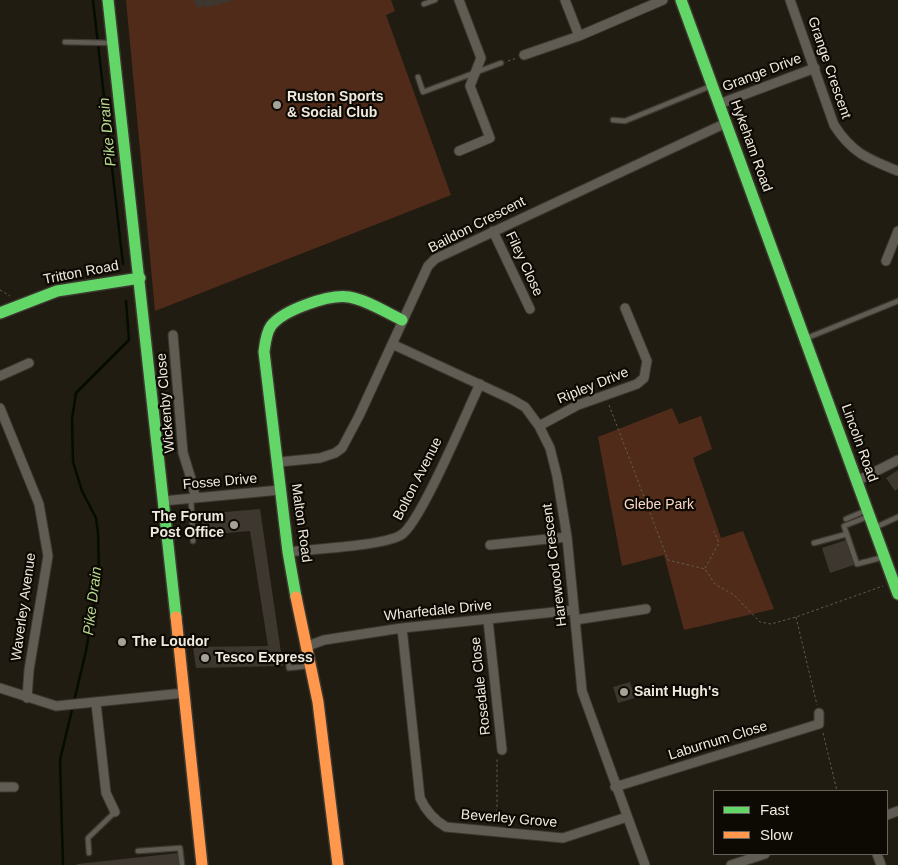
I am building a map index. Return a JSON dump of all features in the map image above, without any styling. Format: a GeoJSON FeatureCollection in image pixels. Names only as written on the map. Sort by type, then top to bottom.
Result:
{"type":"FeatureCollection","features":[{"type":"Feature","properties":{"kind":"street"},"geometry":{"type":"LineString","coordinates":[[108,0],[140,278],[202,865]]}},
{"type":"Feature","properties":{"kind":"street"},"geometry":{"type":"LineString","coordinates":[[459,0],[481,58],[470,86],[490,138],[459,151]]}},
{"type":"Feature","properties":{"kind":"street"},"geometry":{"type":"LineString","coordinates":[[565,0],[579,36]]}},
{"type":"Feature","properties":{"kind":"street"},"geometry":{"type":"LineString","coordinates":[[524,56],[579,36],[663,0]]}},
{"type":"Feature","properties":{"kind":"street","name":"Hykeham Road"},"geometry":{"type":"LineString","coordinates":[[681,0],[792,303]]}},
{"type":"Feature","properties":{"kind":"street","name":"Grange Crescent"},"geometry":{"type":"LineString","coordinates":[[790,0],[834,125],[844,141],[858,154],[898,171]]}},
{"type":"Feature","properties":{"kind":"street","name":"Grange Drive"},"geometry":{"type":"LineString","coordinates":[[719,104],[815,68]]}},
{"type":"Feature","properties":{"kind":"street","name":"Baildon Crescent"},"geometry":{"type":"LineString","coordinates":[[279,462],[320,458],[335,453],[342,448],[428,266],[435,259],[726,123]]}},
{"type":"Feature","properties":{"kind":"street","name":"Filey Close"},"geometry":{"type":"LineString","coordinates":[[493,231],[530,309]]}},
{"type":"Feature","properties":{"kind":"street"},"geometry":{"type":"LineString","coordinates":[[886,261],[898,231]]}},
{"type":"Feature","properties":{"kind":"street","name":"Tritton Road"},"geometry":{"type":"LineString","coordinates":[[0,313],[57,291],[140,278]]}},
{"type":"Feature","properties":{"kind":"street","name":"Malton Road"},"geometry":{"type":"LineString","coordinates":[[338,865],[318,702],[305,647],[288,552],[280,490],[279,462],[264,352],[265,340],[270,327],[279,318],[328,298],[341,296],[352,298],[402,320]]}},
{"type":"Feature","properties":{"kind":"street","name":"Lincoln Road"},"geometry":{"type":"LineString","coordinates":[[792,303],[898,594]]}},
{"type":"Feature","properties":{"kind":"street","name":"Ripley Drive"},"geometry":{"type":"LineString","coordinates":[[539,426],[578,405],[637,384],[644,378],[647,372],[647,361],[625,308]]}},
{"type":"Feature","properties":{"kind":"street","name":"Wickenby Close"},"geometry":{"type":"LineString","coordinates":[[173,335],[183,453],[193,484],[193,498]]}},
{"type":"Feature","properties":{"kind":"street","name":"Harewood Crescent"},"geometry":{"type":"LineString","coordinates":[[392,344],[480,384],[525,407],[539,426],[550,448],[557,476],[566,536],[582,691],[644,865]]}},
{"type":"Feature","properties":{"kind":"street"},"geometry":{"type":"LineString","coordinates":[[0,376],[29,364]]}},
{"type":"Feature","properties":{"kind":"street","name":"Bolton Avenue"},"geometry":{"type":"LineString","coordinates":[[288,552],[383,542],[400,536],[408,530],[424,504],[480,384]]}},
{"type":"Feature","properties":{"kind":"street","name":"Waverley Avenue"},"geometry":{"type":"LineString","coordinates":[[0,408],[39,504],[48,556],[26,698]]}},
{"type":"Feature","properties":{"kind":"street"},"geometry":{"type":"LineString","coordinates":[[857,481],[898,460]]}},
{"type":"Feature","properties":{"kind":"street","name":"Fosse Drive"},"geometry":{"type":"LineString","coordinates":[[163,501],[280,490]]}},
{"type":"Feature","properties":{"kind":"street"},"geometry":{"type":"LineString","coordinates":[[490,545],[566,536]]}},
{"type":"Feature","properties":{"kind":"street"},"geometry":{"type":"LineString","coordinates":[[575,620],[646,609]]}},
{"type":"Feature","properties":{"kind":"street","name":"Wharfedale Drive"},"geometry":{"type":"LineString","coordinates":[[305,647],[324,640],[402,628],[574,610]]}},
{"type":"Feature","properties":{"kind":"street","name":"Rosedale Close"},"geometry":{"type":"LineString","coordinates":[[488,620],[502,750]]}},
{"type":"Feature","properties":{"kind":"street","name":"Beverley Grove"},"geometry":{"type":"LineString","coordinates":[[402,628],[420,798],[424,808],[436,821],[446,827],[563,838],[627,817]]}},
{"type":"Feature","properties":{"kind":"street"},"geometry":{"type":"LineString","coordinates":[[0,688],[48,704],[68,705],[184,694]]}},
{"type":"Feature","properties":{"kind":"street"},"geometry":{"type":"LineString","coordinates":[[96,703],[106,793],[115,812]]}},
{"type":"Feature","properties":{"kind":"street"},"geometry":{"type":"LineString","coordinates":[[819,713],[821,728]]}},
{"type":"Feature","properties":{"kind":"street","name":"Laburnum Close"},"geometry":{"type":"LineString","coordinates":[[615,787],[821,728]]}},
{"type":"Feature","properties":{"kind":"street"},"geometry":{"type":"LineString","coordinates":[[0,787],[14,787]]}},
{"type":"Feature","properties":{"kind":"street"},"geometry":{"type":"LineString","coordinates":[[731,865],[762,855]]}},
{"type":"Feature","properties":{"kind":"lane"},"geometry":{"type":"LineString","coordinates":[[424,4],[435,0]]}},
{"type":"Feature","properties":{"kind":"lane"},"geometry":{"type":"LineString","coordinates":[[65,42],[113,43]]}},
{"type":"Feature","properties":{"kind":"lane"},"geometry":{"type":"LineString","coordinates":[[418,77],[423,92],[501,63]]}},
{"type":"Feature","properties":{"kind":"lane"},"geometry":{"type":"LineString","coordinates":[[613,120],[625,120],[712,86]]}},
{"type":"Feature","properties":{"kind":"lane"},"geometry":{"type":"LineString","coordinates":[[805,338],[898,301]]}},
{"type":"Feature","properties":{"kind":"lane"},"geometry":{"type":"LineString","coordinates":[[193,498],[193,541]]}},
{"type":"Feature","properties":{"kind":"lane"},"geometry":{"type":"LineString","coordinates":[[846,519],[869,513]]}},
{"type":"Feature","properties":{"kind":"lane"},"geometry":{"type":"LineString","coordinates":[[869,513],[844,526],[857,564],[885,557]]}},
{"type":"Feature","properties":{"kind":"lane"},"geometry":{"type":"LineString","coordinates":[[874,528],[898,517]]}},
{"type":"Feature","properties":{"kind":"lane"},"geometry":{"type":"LineString","coordinates":[[814,543],[847,534]]}},
{"type":"Feature","properties":{"kind":"lane"},"geometry":{"type":"LineString","coordinates":[[288,660],[289,668],[310,666]]}},
{"type":"Feature","properties":{"kind":"lane"},"geometry":{"type":"LineString","coordinates":[[89,853],[88,838],[115,812]]}},
{"type":"Feature","properties":{"kind":"lane"},"geometry":{"type":"LineString","coordinates":[[138,851],[180,848],[182,865]]}},
{"type":"Feature","properties":{"kind":"path"},"geometry":{"type":"LineString","coordinates":[[501,63],[524,56]]}},
{"type":"Feature","properties":{"kind":"path"},"geometry":{"type":"LineString","coordinates":[[605,396],[668,560],[704,569],[714,584],[734,595],[760,622],[771,624],[796,617],[894,582]]}},
{"type":"Feature","properties":{"kind":"path"},"geometry":{"type":"LineString","coordinates":[[704,569],[719,543],[714,531]]}},
{"type":"Feature","properties":{"kind":"path"},"geometry":{"type":"LineString","coordinates":[[796,617],[819,713]]}},
{"type":"Feature","properties":{"kind":"path"},"geometry":{"type":"LineString","coordinates":[[821,728],[837,790]]}},
{"type":"Feature","properties":{"kind":"path"},"geometry":{"type":"LineString","coordinates":[[497,832],[497,754],[502,750]]}},
{"type":"Feature","properties":{"kind":"green space","name":"Ruston Sports & Social Club"},"geometry":{"type":"Polygon","coordinates":[[[126,0],[391,0],[395,11],[386,15],[451,195],[155,311],[126,0]]]}},
{"type":"Feature","properties":{"kind":"green space","name":"Glebe Park"},"geometry":{"type":"Polygon","coordinates":[[[672,408],[679,424],[701,416],[712,449],[693,458],[721,538],[743,531],[774,609],[684,630],[664,555],[622,566],[598,437],[672,408]]]}},
{"type":"Feature","properties":{"kind":"building"},"geometry":{"type":"Polygon","coordinates":[[[194,0],[234,0],[206,8],[205,5],[197,8],[194,0]]]}},
{"type":"Feature","properties":{"kind":"building"},"geometry":{"type":"Polygon","coordinates":[[[898,470],[898,488],[895,491],[886,478],[898,470]]]}},
{"type":"Feature","properties":{"kind":"building"},"geometry":{"type":"Polygon","coordinates":[[[260,509],[283,666],[196,668],[193,647],[268,646],[250,531],[204,535],[201,514],[260,509]]]}},
{"type":"Feature","properties":{"kind":"building"},"geometry":{"type":"Polygon","coordinates":[[[846,540],[854,565],[830,573],[822,548],[846,540]]]}},
{"type":"Feature","properties":{"kind":"building","name":"Saint Hugh's"},"geometry":{"type":"Polygon","coordinates":[[[630,682],[635,698],[618,703],[613,687],[630,682]]]}},
{"type":"Feature","properties":{"kind":"building"},"geometry":{"type":"Polygon","coordinates":[[[179,853],[180,865],[77,865],[77,864],[179,853]]]}},
{"type":"Feature","properties":{"kind":"waterway","name":"Pike Drain"},"geometry":{"type":"LineString","coordinates":[[93,0],[123,264]]}},
{"type":"Feature","properties":{"kind":"waterway","name":"Pike Drain"},"geometry":{"type":"LineString","coordinates":[[63,865],[60,760],[86,651],[99,575],[96,518],[82,491],[73,462],[72,419],[76,393],[129,340],[126,301]]}},
{"type":"Feature","properties":{"kind":"traffic: fast"},"geometry":{"type":"LineString","coordinates":[[108,0],[176,617]]}},
{"type":"Feature","properties":{"kind":"traffic: fast"},"geometry":{"type":"LineString","coordinates":[[681,0],[898,594]]}},
{"type":"Feature","properties":{"kind":"traffic: fast"},"geometry":{"type":"LineString","coordinates":[[0,313],[57,291],[140,278]]}},
{"type":"Feature","properties":{"kind":"traffic: fast"},"geometry":{"type":"LineString","coordinates":[[296,597],[288,552],[264,352],[268,332],[271,326],[285,314],[307,304],[340,297],[349,297],[362,301],[402,320]]}},
{"type":"Feature","properties":{"kind":"traffic: slow"},"geometry":{"type":"LineString","coordinates":[[296,597],[318,702],[338,865]]}},
{"type":"Feature","properties":{"kind":"traffic: slow"},"geometry":{"type":"LineString","coordinates":[[176,617],[202,865]]}},
{"type":"Feature","properties":{"kind":"place","name":"Ruston Sports & Social Club"},"geometry":{"type":"Point","coordinates":[277,105]}},
{"type":"Feature","properties":{"kind":"place","name":"The Forum Post Office"},"geometry":{"type":"Point","coordinates":[234,525]}},
{"type":"Feature","properties":{"kind":"place","name":"The Loudor"},"geometry":{"type":"Point","coordinates":[122,642]}},
{"type":"Feature","properties":{"kind":"place","name":"Tesco Express"},"geometry":{"type":"Point","coordinates":[205,658]}},
{"type":"Feature","properties":{"kind":"place","name":"Saint Hugh's"},"geometry":{"type":"Point","coordinates":[624,692]}}]}
